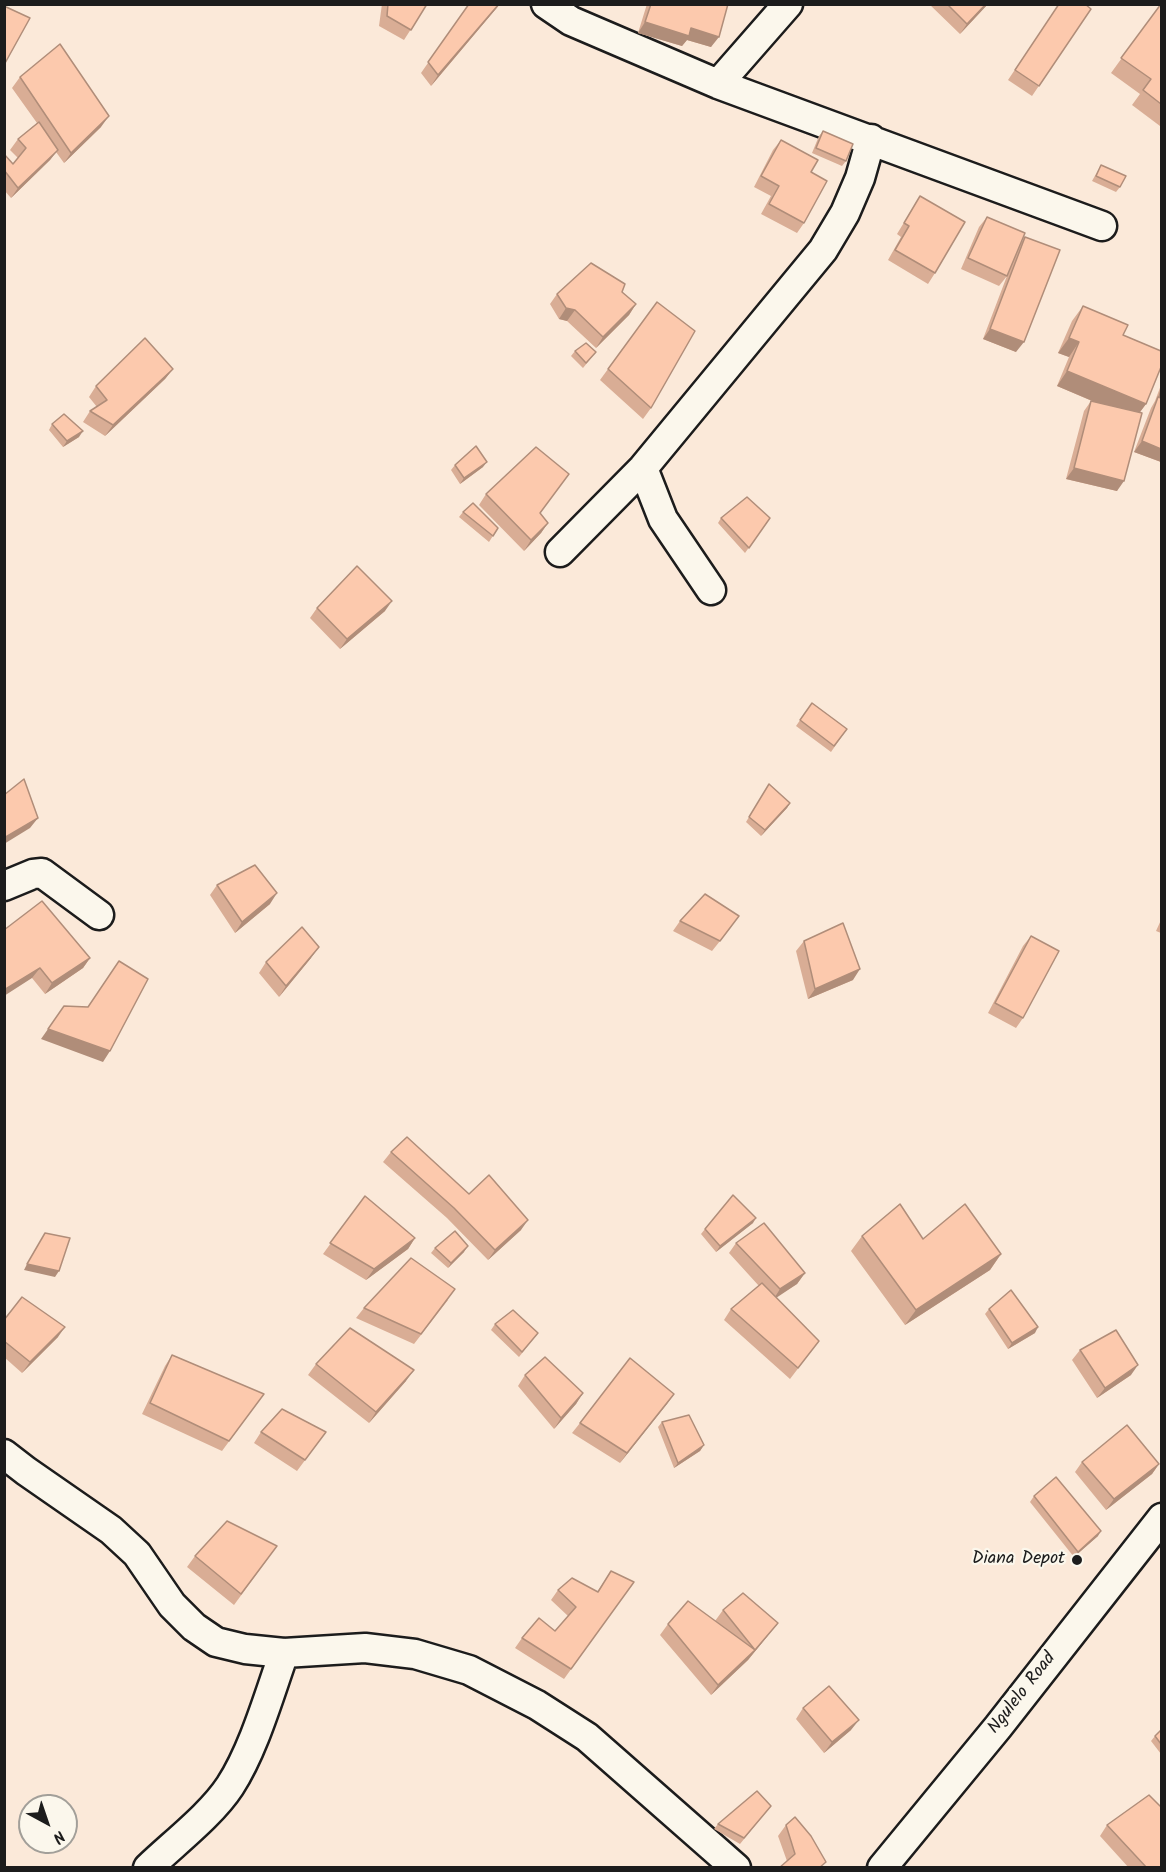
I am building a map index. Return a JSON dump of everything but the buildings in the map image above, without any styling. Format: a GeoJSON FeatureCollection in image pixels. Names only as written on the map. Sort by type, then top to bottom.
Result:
{"type":"FeatureCollection","features":[{"type":"Feature","properties":{"kind":"street"},"geometry":{"type":"LineString","coordinates":[[546,4],[571,21],[718,84],[1102,226]]}},
{"type":"Feature","properties":{"kind":"street"},"geometry":{"type":"LineString","coordinates":[[718,84],[788,4]]}},
{"type":"Feature","properties":{"kind":"street"},"geometry":{"type":"LineString","coordinates":[[560,552],[643,468],[823,250],[845,213],[860,178],[871,139]]}},
{"type":"Feature","properties":{"kind":"street"},"geometry":{"type":"LineString","coordinates":[[643,468],[663,519],[711,590]]}},
{"type":"Feature","properties":{"kind":"street"},"geometry":{"type":"LineString","coordinates":[[4,886],[33,874],[42,873],[99,915]]}},
{"type":"Feature","properties":{"kind":"street"},"geometry":{"type":"LineString","coordinates":[[4,1455],[111,1530],[137,1554],[172,1605],[194,1627],[216,1642],[245,1649],[284,1653],[365,1648],[415,1654],[469,1670],[537,1705],[587,1737],[736,1868]]}},
{"type":"Feature","properties":{"kind":"street","name":"Ngulelo Road"},"geometry":{"type":"LineString","coordinates":[[882,1868],[998,1727],[1161,1518]]}},
{"type":"Feature","properties":{"kind":"street"},"geometry":{"type":"LineString","coordinates":[[148,1868],[210,1810],[229,1787],[244,1761],[284,1653]]}},
{"type":"Feature","properties":{"kind":"place","name":"Diana Depot"},"geometry":{"type":"Point","coordinates":[1077,1560]}}]}
